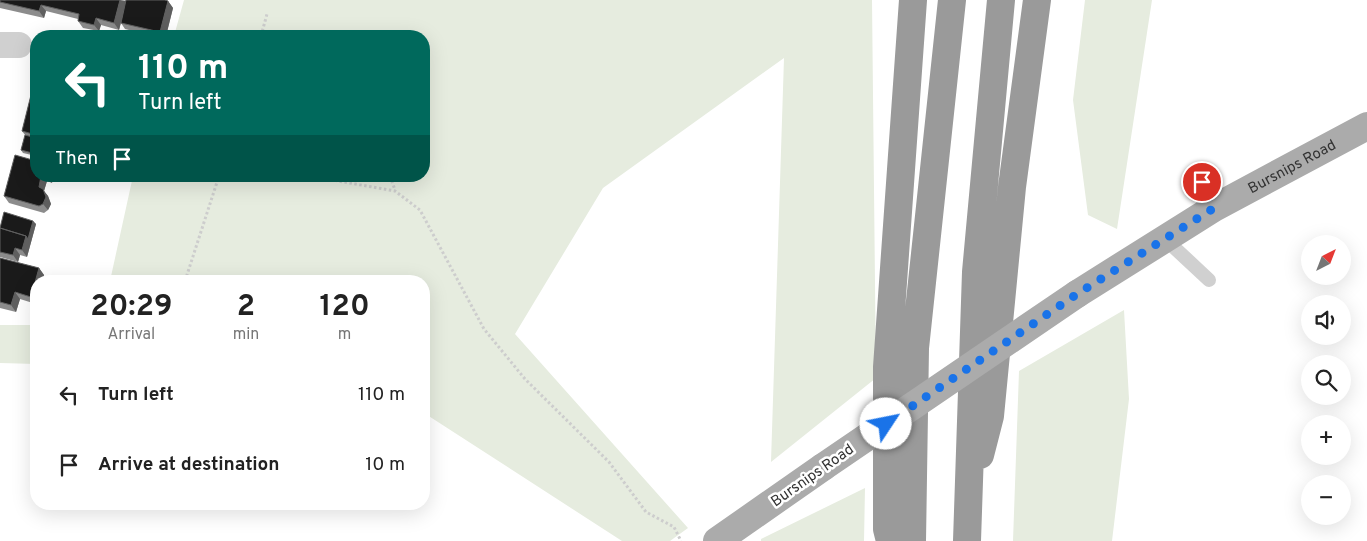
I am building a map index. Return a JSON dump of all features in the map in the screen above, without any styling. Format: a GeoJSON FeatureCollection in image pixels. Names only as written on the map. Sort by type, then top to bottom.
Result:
{"type":"FeatureCollection","features":[{"type":"Feature","properties":{"kind":"highway"},"geometry":{"type":"LineString","coordinates":[[890,541],[887,529],[887,367],[913,0]]}},
{"type":"Feature","properties":{"kind":"highway"},"geometry":{"type":"LineString","coordinates":[[912,541],[915,348],[952,0]]}},
{"type":"Feature","properties":{"kind":"highway"},"geometry":{"type":"LineString","coordinates":[[967,541],[976,272],[1001,0]]}},
{"type":"Feature","properties":{"kind":"highway"},"geometry":{"type":"LineString","coordinates":[[967,502],[990,416],[1012,187],[1037,0]]}},
{"type":"Feature","properties":{"kind":"main road","name":"Bursnips Road"},"geometry":{"type":"LineString","coordinates":[[717,541],[1077,294],[1164,238],[1214,208],[1367,126]]}},
{"type":"Feature","properties":{"kind":"lane"},"geometry":{"type":"LineString","coordinates":[[1202,182],[1214,208]]}},
{"type":"Feature","properties":{"kind":"lane"},"geometry":{"type":"LineString","coordinates":[[1164,238],[1209,280]]}},
{"type":"Feature","properties":{"kind":"path"},"geometry":{"type":"LineString","coordinates":[[263,30],[267,14]]}},
{"type":"Feature","properties":{"kind":"path"},"geometry":{"type":"LineString","coordinates":[[187,275],[217,182]]}},
{"type":"Feature","properties":{"kind":"path"},"geometry":{"type":"LineString","coordinates":[[344,182],[396,191],[420,210],[484,329],[525,379],[609,462],[646,512],[674,527],[681,541]]}},
{"type":"Feature","properties":{"kind":"path"},"geometry":{"type":"LineString","coordinates":[[392,182],[396,191]]}},
{"type":"Feature","properties":{"kind":"shaded area"},"geometry":{"type":"Polygon","coordinates":[[[184,0],[872,0],[876,378],[771,462],[784,58],[603,188],[515,334],[688,528],[670,541],[622,541],[430,417],[430,275],[111,275],[132,182],[430,182],[430,30],[176,30],[184,0]]]}},
{"type":"Feature","properties":{"kind":"shaded area"},"geometry":{"type":"Polygon","coordinates":[[[1085,0],[1152,0],[1117,229],[1088,215],[1073,100],[1085,0]]]}},
{"type":"Feature","properties":{"kind":"shaded area"},"geometry":{"type":"Polygon","coordinates":[[[1124,310],[1129,399],[1112,541],[1013,541],[1019,371],[1124,310]]]}},
{"type":"Feature","properties":{"kind":"shaded area"},"geometry":{"type":"Polygon","coordinates":[[[0,325],[30,325],[30,364],[0,363],[0,325]]]}},
{"type":"Feature","properties":{"kind":"shaded area"},"geometry":{"type":"Polygon","coordinates":[[[865,488],[864,541],[761,541],[761,539],[865,488]]]}},
{"type":"Feature","properties":{"kind":"building"},"geometry":{"type":"Polygon","coordinates":[[[0,0],[120,0],[114,23],[96,18],[94,25],[78,21],[79,14],[41,5],[39,11],[0,2],[0,0]]]}},
{"type":"Feature","properties":{"kind":"building"},"geometry":{"type":"Polygon","coordinates":[[[126,0],[168,1],[161,30],[151,30],[121,23],[126,0]]]}},
{"type":"Feature","properties":{"kind":"building"},"geometry":{"type":"Polygon","coordinates":[[[30,99],[30,133],[22,131],[30,99]]]}},
{"type":"Feature","properties":{"kind":"building"},"geometry":{"type":"Polygon","coordinates":[[[25,135],[30,136],[30,152],[21,150],[25,135]]]}},
{"type":"Feature","properties":{"kind":"building"},"geometry":{"type":"Polygon","coordinates":[[[15,155],[30,159],[30,182],[40,182],[39,187],[43,189],[46,197],[43,204],[39,206],[4,196],[15,155]]]}},
{"type":"Feature","properties":{"kind":"building"},"geometry":{"type":"Polygon","coordinates":[[[4,212],[33,221],[28,239],[26,236],[0,228],[4,212]]]}},
{"type":"Feature","properties":{"kind":"building"},"geometry":{"type":"Polygon","coordinates":[[[0,228],[26,236],[22,250],[15,248],[13,255],[0,252],[0,228]]]}},
{"type":"Feature","properties":{"kind":"building"},"geometry":{"type":"Polygon","coordinates":[[[0,258],[39,268],[37,275],[30,275],[30,297],[15,292],[11,305],[0,302],[0,258]]]}},
{"type":"Feature","properties":{"kind":"route"},"geometry":{"type":"LineString","coordinates":[[886,424],[1077,294],[1214,208],[1202,182]]}}]}
